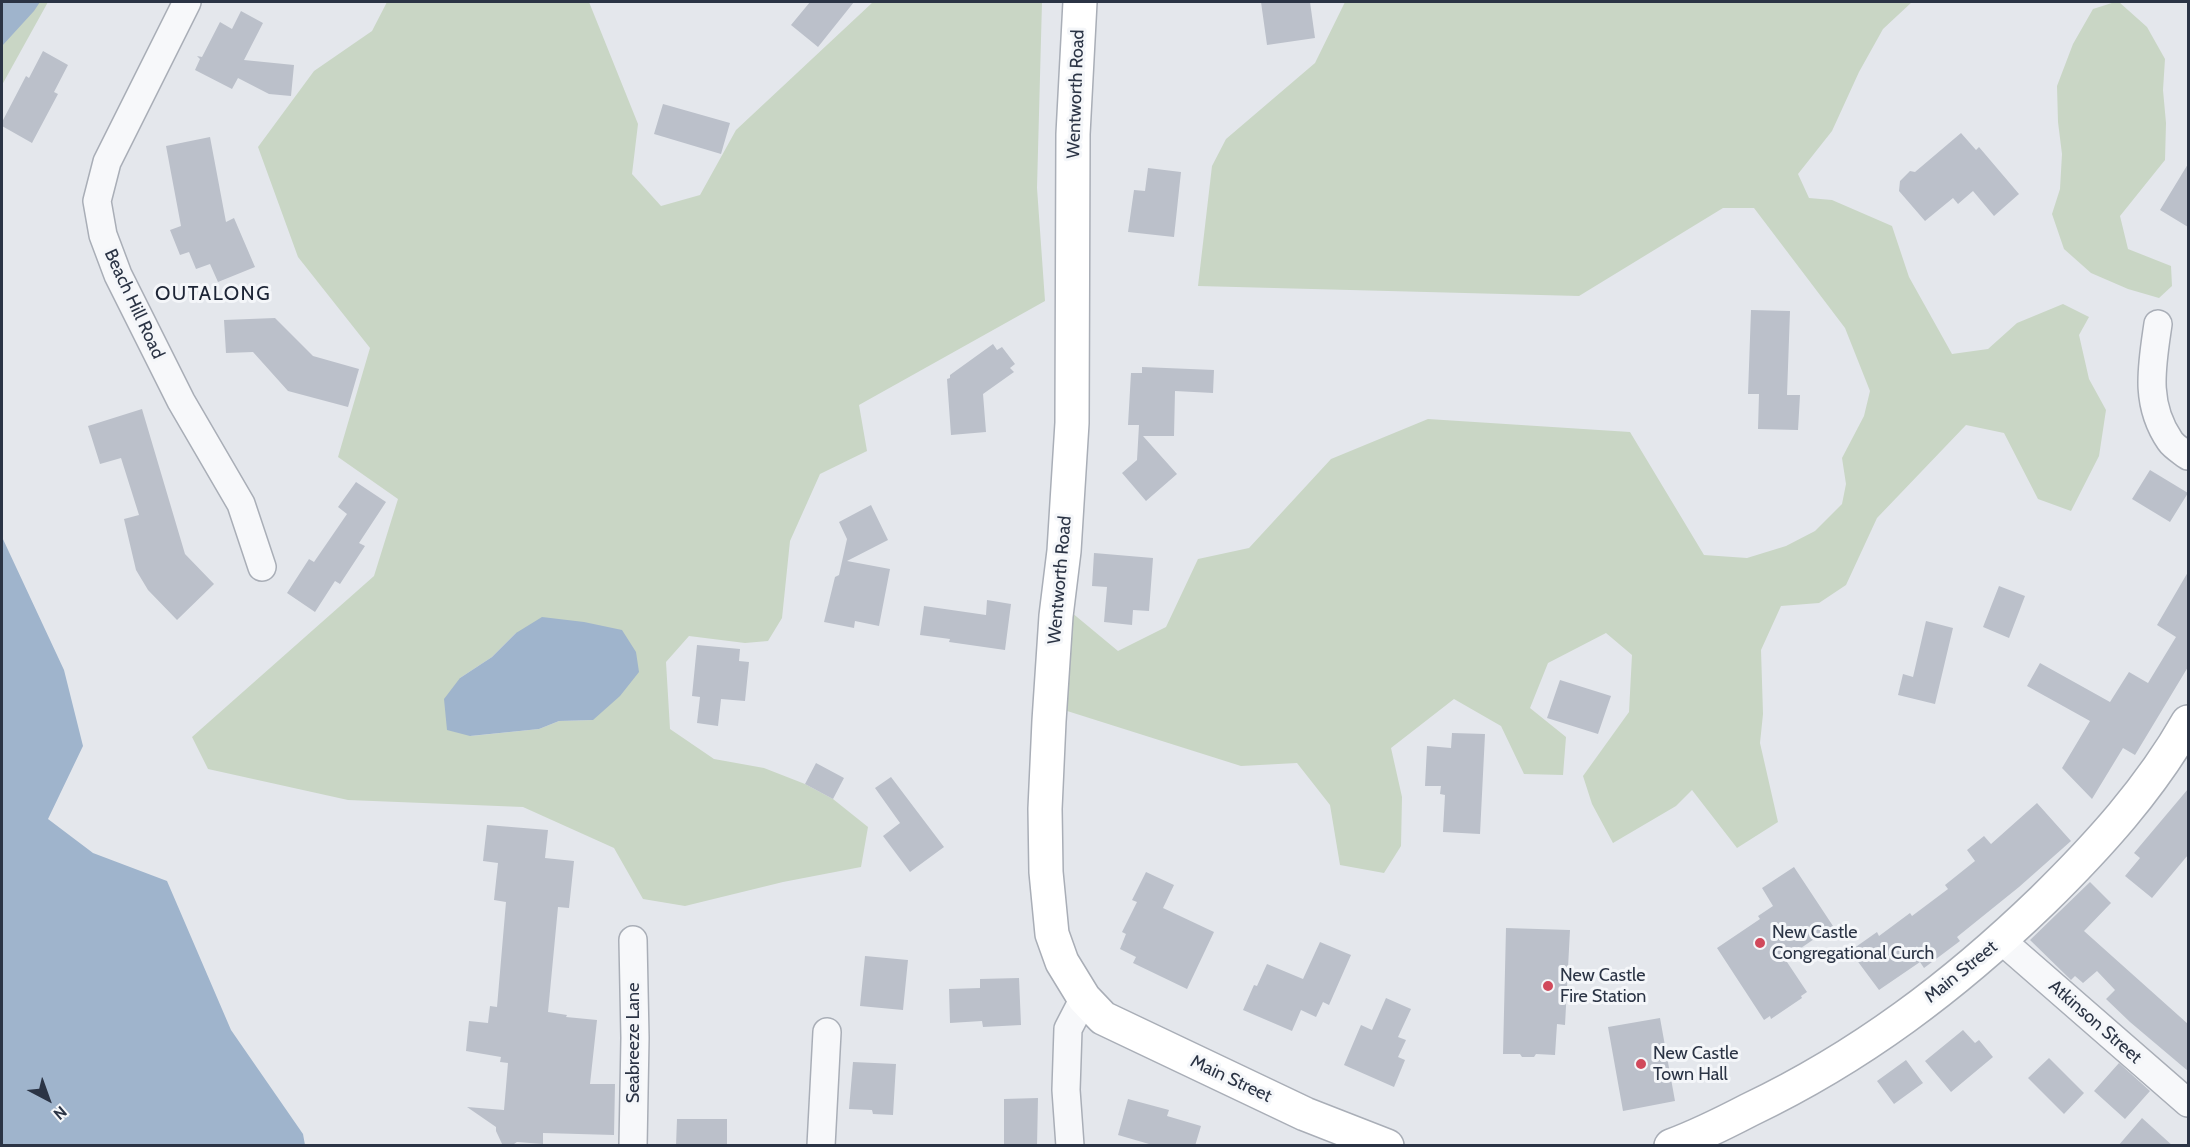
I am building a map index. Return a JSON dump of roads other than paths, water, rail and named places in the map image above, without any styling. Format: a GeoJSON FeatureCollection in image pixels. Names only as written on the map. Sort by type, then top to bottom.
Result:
{"type":"FeatureCollection","features":[{"type":"Feature","properties":{"kind":"main road","name":"Wentworth Road"},"geometry":{"type":"LineString","coordinates":[[1080,2],[1073,134],[1072,423],[1064,551],[1056,616],[1045,809],[1046,872],[1052,934],[1062,962],[1084,998]]}},
{"type":"Feature","properties":{"kind":"main road","name":"Main Street"},"geometry":{"type":"LineString","coordinates":[[1671,1146],[1767,1102],[1852,1055],[1944,988],[2001,940],[2103,839],[2147,785],[2188,722]]}},
{"type":"Feature","properties":{"kind":"main road","name":"Main Street"},"geometry":{"type":"LineString","coordinates":[[1084,998],[1103,1017],[1155,1044],[1305,1114],[1387,1146]]}},
{"type":"Feature","properties":{"kind":"street","name":"Beach Hill Road"},"geometry":{"type":"LineString","coordinates":[[187,2],[107,162],[97,201],[103,235],[118,275],[181,401],[242,504],[262,567]]}},
{"type":"Feature","properties":{"kind":"street"},"geometry":{"type":"LineString","coordinates":[[2158,324],[2152,371],[2154,408],[2171,443],[2188,456]]}},
{"type":"Feature","properties":{"kind":"street","name":"Seabreeze Lane"},"geometry":{"type":"LineString","coordinates":[[633,940],[635,1038],[633,1146]]}},
{"type":"Feature","properties":{"kind":"street","name":"Atkinson Street"},"geometry":{"type":"LineString","coordinates":[[2001,940],[2188,1103]]}},
{"type":"Feature","properties":{"kind":"street"},"geometry":{"type":"LineString","coordinates":[[1070,1146],[1066,1090],[1068,1029],[1084,998]]}},
{"type":"Feature","properties":{"kind":"street"},"geometry":{"type":"LineString","coordinates":[[821,1146],[827,1032]]}},
{"type":"Feature","properties":{"kind":"water"},"geometry":{"type":"Polygon","coordinates":[[[2,2],[40,2],[2,46],[2,2]]]}},
{"type":"Feature","properties":{"kind":"water"},"geometry":{"type":"Polygon","coordinates":[[[2,537],[64,670],[83,746],[48,819],[93,853],[167,881],[231,1030],[303,1134],[305,1145],[2,1145],[2,537]]]}},
{"type":"Feature","properties":{"kind":"water"},"geometry":{"type":"Polygon","coordinates":[[[542,617],[584,622],[622,630],[636,652],[639,672],[620,696],[593,720],[559,721],[539,729],[470,736],[447,730],[444,699],[460,678],[492,657],[516,633],[542,617]]]}},
{"type":"Feature","properties":{"kind":"place","name":"New Castle Congregational Curch"},"geometry":{"type":"Point","coordinates":[1760,943]}},
{"type":"Feature","properties":{"kind":"place","name":"New Castle Fire Station"},"geometry":{"type":"Point","coordinates":[1548,986]}},
{"type":"Feature","properties":{"kind":"place","name":"New Castle Town Hall"},"geometry":{"type":"Point","coordinates":[1641,1064]}},
{"type":"Feature","properties":{"kind":"district","name":"OUTALONG"},"geometry":{"type":"Point","coordinates":[213,294]}}]}
